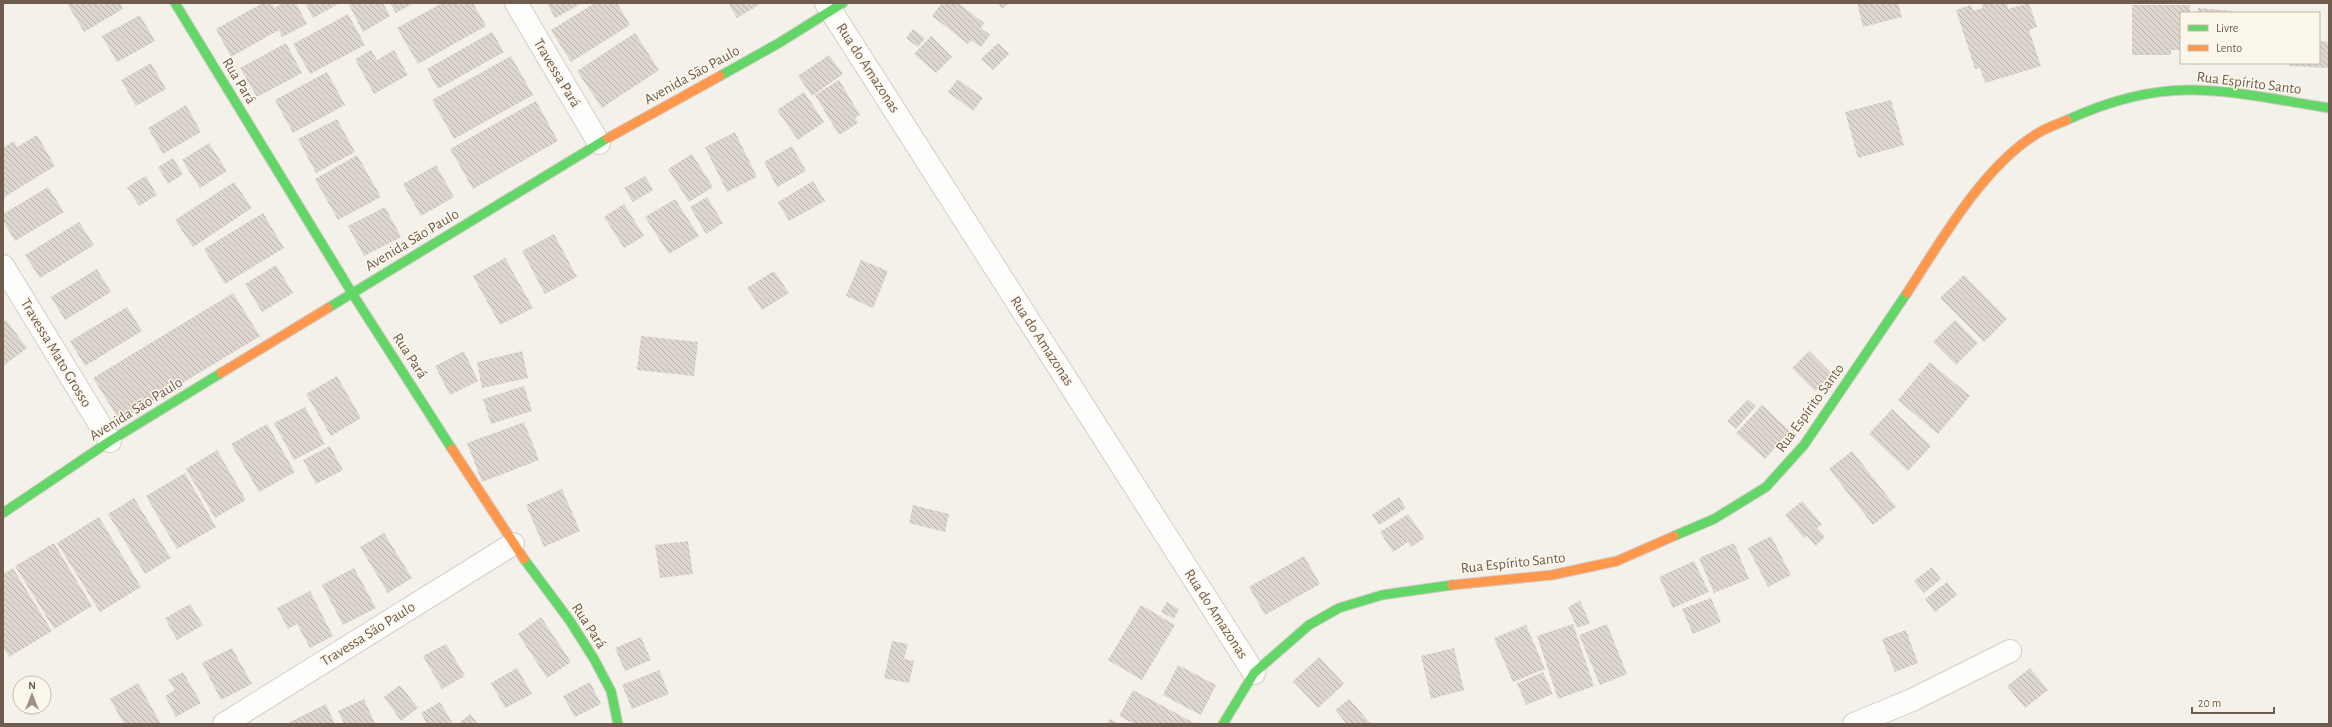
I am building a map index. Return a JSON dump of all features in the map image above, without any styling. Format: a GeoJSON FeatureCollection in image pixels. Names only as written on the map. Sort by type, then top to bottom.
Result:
{"type":"FeatureCollection","features":[{"type":"Feature","properties":{"kind":"street","name":"Rua Pará"},"geometry":{"type":"LineString","coordinates":[[175,3],[352,293],[513,544],[570,621],[594,659],[611,691],[618,724]]}},
{"type":"Feature","properties":{"kind":"street","name":"Travessa Pará"},"geometry":{"type":"LineString","coordinates":[[516,3],[599,143]]}},
{"type":"Feature","properties":{"kind":"street","name":"Avenida São Paulo"},"geometry":{"type":"LineString","coordinates":[[3,513],[110,441],[599,143],[778,43],[833,5]]}},
{"type":"Feature","properties":{"kind":"street","name":"Rua do Amazonas"},"geometry":{"type":"LineString","coordinates":[[833,5],[1254,673]]}},
{"type":"Feature","properties":{"kind":"street","name":"Rua Espírito Santo"},"geometry":{"type":"LineString","coordinates":[[1227,722],[1254,673],[1309,625],[1339,608],[1389,594],[1476,581],[1552,575],[1617,560],[1714,520],[1766,487],[1804,445],[1893,315],[1955,219],[2002,161],[2039,132],[2088,111],[2140,95],[2178,91],[2193,90],[2247,95],[2329,108]]}},
{"type":"Feature","properties":{"kind":"street","name":"Travessa Mato Grosso"},"geometry":{"type":"LineString","coordinates":[[3,266],[110,441]]}},
{"type":"Feature","properties":{"kind":"street","name":"Travessa São Paulo"},"geometry":{"type":"LineString","coordinates":[[224,724],[513,544]]}},
{"type":"Feature","properties":{"kind":"street"},"geometry":{"type":"LineString","coordinates":[[1854,724],[1912,700],[2010,651]]}},
{"type":"Feature","properties":{"kind":"building"},"geometry":{"type":"Polygon","coordinates":[[[72,3],[120,3],[123,9],[84,32],[68,5],[72,3]]]}},
{"type":"Feature","properties":{"kind":"building"},"geometry":{"type":"Polygon","coordinates":[[[263,3],[272,3],[274,8],[283,3],[296,3],[307,24],[282,37],[279,30],[231,57],[216,29],[263,3]]]}},
{"type":"Feature","properties":{"kind":"building"},"geometry":{"type":"Polygon","coordinates":[[[305,3],[340,3],[313,18],[305,3]]]}},
{"type":"Feature","properties":{"kind":"building"},"geometry":{"type":"Polygon","coordinates":[[[353,3],[383,3],[390,16],[363,32],[349,5],[353,3]]]}},
{"type":"Feature","properties":{"kind":"building"},"geometry":{"type":"Polygon","coordinates":[[[390,3],[414,3],[396,13],[390,3]]]}},
{"type":"Feature","properties":{"kind":"building"},"geometry":{"type":"Polygon","coordinates":[[[442,3],[473,3],[486,26],[418,64],[397,28],[442,3]]]}},
{"type":"Feature","properties":{"kind":"building"},"geometry":{"type":"Polygon","coordinates":[[[547,3],[583,3],[555,18],[547,3]]]}},
{"type":"Feature","properties":{"kind":"building"},"geometry":{"type":"Polygon","coordinates":[[[595,3],[617,3],[630,25],[571,62],[551,30],[595,3]]]}},
{"type":"Feature","properties":{"kind":"building"},"geometry":{"type":"Polygon","coordinates":[[[728,3],[762,3],[737,18],[728,3]]]}},
{"type":"Feature","properties":{"kind":"building"},"geometry":{"type":"Polygon","coordinates":[[[942,3],[958,3],[984,23],[981,28],[990,35],[981,47],[971,40],[968,44],[932,16],[942,3]]]}},
{"type":"Feature","properties":{"kind":"building"},"geometry":{"type":"Polygon","coordinates":[[[997,3],[1010,3],[1002,9],[997,3]]]}},
{"type":"Feature","properties":{"kind":"building"},"geometry":{"type":"Polygon","coordinates":[[[1857,3],[1898,3],[1902,17],[1863,27],[1857,3]]]}},
{"type":"Feature","properties":{"kind":"building"},"geometry":{"type":"Polygon","coordinates":[[[1981,3],[2007,3],[2008,9],[2029,3],[2037,27],[2029,30],[2041,66],[1985,83],[1980,68],[1975,69],[1956,10],[1971,5],[1973,11],[1983,8],[1981,3]]]}},
{"type":"Feature","properties":{"kind":"building"},"geometry":{"type":"Polygon","coordinates":[[[2132,5],[2190,5],[2190,12],[2180,12],[2180,50],[2171,50],[2171,55],[2132,55],[2132,5]]]}},
{"type":"Feature","properties":{"kind":"building"},"geometry":{"type":"Polygon","coordinates":[[[2198,8],[2232,11],[2232,12],[2198,12],[2198,8]]]}},
{"type":"Feature","properties":{"kind":"building"},"geometry":{"type":"Polygon","coordinates":[[[348,14],[365,45],[310,74],[293,44],[348,14]]]}},
{"type":"Feature","properties":{"kind":"building"},"geometry":{"type":"Polygon","coordinates":[[[140,15],[155,41],[117,62],[102,36],[140,15]]]}},
{"type":"Feature","properties":{"kind":"building"},"geometry":{"type":"Polygon","coordinates":[[[913,29],[925,38],[918,47],[906,38],[913,29]]]}},
{"type":"Feature","properties":{"kind":"building"},"geometry":{"type":"Polygon","coordinates":[[[492,32],[504,52],[438,89],[427,69],[492,32]]]}},
{"type":"Feature","properties":{"kind":"building"},"geometry":{"type":"Polygon","coordinates":[[[635,33],[659,70],[602,108],[577,71],[635,33]]]}},
{"type":"Feature","properties":{"kind":"building"},"geometry":{"type":"Polygon","coordinates":[[[931,36],[952,57],[936,73],[914,54],[931,36]]]}},
{"type":"Feature","properties":{"kind":"building"},"geometry":{"type":"Polygon","coordinates":[[[2320,41],[2329,42],[2329,68],[2289,66],[2289,64],[2320,64],[2320,41]]]}},
{"type":"Feature","properties":{"kind":"building"},"geometry":{"type":"Polygon","coordinates":[[[286,43],[302,73],[257,97],[240,68],[286,43]]]}},
{"type":"Feature","properties":{"kind":"building"},"geometry":{"type":"Polygon","coordinates":[[[998,43],[1009,54],[993,70],[981,59],[998,43]]]}},
{"type":"Feature","properties":{"kind":"building"},"geometry":{"type":"Polygon","coordinates":[[[371,50],[377,60],[394,50],[408,75],[374,94],[355,59],[371,50]]]}},
{"type":"Feature","properties":{"kind":"building"},"geometry":{"type":"Polygon","coordinates":[[[829,55],[843,74],[812,96],[798,76],[829,55]]]}},
{"type":"Feature","properties":{"kind":"building"},"geometry":{"type":"Polygon","coordinates":[[[511,56],[533,95],[454,139],[432,100],[511,56]]]}},
{"type":"Feature","properties":{"kind":"building"},"geometry":{"type":"Polygon","coordinates":[[[151,63],[166,89],[136,106],[121,80],[151,63]]]}},
{"type":"Feature","properties":{"kind":"building"},"geometry":{"type":"Polygon","coordinates":[[[327,72],[345,105],[293,133],[275,100],[327,72]]]}},
{"type":"Feature","properties":{"kind":"building"},"geometry":{"type":"Polygon","coordinates":[[[958,79],[983,98],[973,111],[948,92],[958,79]]]}},
{"type":"Feature","properties":{"kind":"building"},"geometry":{"type":"Polygon","coordinates":[[[839,80],[860,115],[855,118],[858,123],[839,135],[815,95],[839,80]]]}},
{"type":"Feature","properties":{"kind":"building"},"geometry":{"type":"Polygon","coordinates":[[[804,92],[824,122],[798,140],[777,110],[804,92]]]}},
{"type":"Feature","properties":{"kind":"building"},"geometry":{"type":"Polygon","coordinates":[[[1891,100],[1904,145],[1858,158],[1845,112],[1891,100]]]}},
{"type":"Feature","properties":{"kind":"building"},"geometry":{"type":"Polygon","coordinates":[[[536,101],[558,141],[473,189],[450,149],[536,101]]]}},
{"type":"Feature","properties":{"kind":"building"},"geometry":{"type":"Polygon","coordinates":[[[186,105],[201,132],[163,154],[148,128],[186,105]]]}},
{"type":"Feature","properties":{"kind":"building"},"geometry":{"type":"Polygon","coordinates":[[[337,119],[355,152],[316,173],[298,139],[337,119]]]}},
{"type":"Feature","properties":{"kind":"building"},"geometry":{"type":"Polygon","coordinates":[[[735,132],[757,177],[727,192],[705,147],[735,132]]]}},
{"type":"Feature","properties":{"kind":"building"},"geometry":{"type":"Polygon","coordinates":[[[37,135],[55,166],[3,198],[3,148],[14,141],[17,147],[37,135]]]}},
{"type":"Feature","properties":{"kind":"building"},"geometry":{"type":"Polygon","coordinates":[[[209,143],[227,171],[200,188],[182,160],[209,143]]]}},
{"type":"Feature","properties":{"kind":"building"},"geometry":{"type":"Polygon","coordinates":[[[792,146],[806,171],[777,187],[764,162],[792,146]]]}},
{"type":"Feature","properties":{"kind":"building"},"geometry":{"type":"Polygon","coordinates":[[[692,154],[713,187],[689,202],[668,169],[692,154]]]}},
{"type":"Feature","properties":{"kind":"building"},"geometry":{"type":"Polygon","coordinates":[[[357,155],[381,197],[338,220],[315,179],[357,155]]]}},
{"type":"Feature","properties":{"kind":"building"},"geometry":{"type":"Polygon","coordinates":[[[173,158],[183,174],[168,184],[158,167],[173,158]]]}},
{"type":"Feature","properties":{"kind":"building"},"geometry":{"type":"Polygon","coordinates":[[[436,165],[454,197],[421,216],[403,184],[436,165]]]}},
{"type":"Feature","properties":{"kind":"building"},"geometry":{"type":"Polygon","coordinates":[[[146,176],[157,195],[139,206],[127,187],[146,176]]]}},
{"type":"Feature","properties":{"kind":"building"},"geometry":{"type":"Polygon","coordinates":[[[645,176],[653,190],[633,202],[624,188],[645,176]]]}},
{"type":"Feature","properties":{"kind":"building"},"geometry":{"type":"Polygon","coordinates":[[[813,181],[825,201],[789,221],[778,202],[813,181]]]}},
{"type":"Feature","properties":{"kind":"building"},"geometry":{"type":"Polygon","coordinates":[[[234,182],[252,208],[193,247],[175,220],[234,182]]]}},
{"type":"Feature","properties":{"kind":"building"},"geometry":{"type":"Polygon","coordinates":[[[48,187],[64,212],[15,241],[3,221],[3,214],[48,187]]]}},
{"type":"Feature","properties":{"kind":"building"},"geometry":{"type":"Polygon","coordinates":[[[707,197],[723,223],[706,234],[690,207],[707,197]]]}},
{"type":"Feature","properties":{"kind":"building"},"geometry":{"type":"Polygon","coordinates":[[[675,199],[699,236],[669,254],[645,217],[675,199]]]}},
{"type":"Feature","properties":{"kind":"building"},"geometry":{"type":"Polygon","coordinates":[[[624,204],[644,236],[624,248],[604,217],[624,204]]]}},
{"type":"Feature","properties":{"kind":"building"},"geometry":{"type":"Polygon","coordinates":[[[385,207],[401,237],[364,256],[348,226],[385,207]]]}},
{"type":"Feature","properties":{"kind":"building"},"geometry":{"type":"Polygon","coordinates":[[[263,213],[284,248],[225,284],[204,249],[263,213]]]}},
{"type":"Feature","properties":{"kind":"building"},"geometry":{"type":"Polygon","coordinates":[[[79,222],[94,245],[40,278],[25,255],[79,222]]]}},
{"type":"Feature","properties":{"kind":"building"},"geometry":{"type":"Polygon","coordinates":[[[554,234],[577,277],[545,294],[522,251],[554,234]]]}},
{"type":"Feature","properties":{"kind":"building"},"geometry":{"type":"Polygon","coordinates":[[[505,258],[533,308],[500,325],[473,276],[505,258]]]}},
{"type":"Feature","properties":{"kind":"building"},"geometry":{"type":"Polygon","coordinates":[[[861,260],[888,271],[873,308],[846,296],[861,260]]]}},
{"type":"Feature","properties":{"kind":"building"},"geometry":{"type":"Polygon","coordinates":[[[276,265],[293,293],[262,312],[245,284],[276,265]]]}},
{"type":"Feature","properties":{"kind":"building"},"geometry":{"type":"Polygon","coordinates":[[[97,269],[111,292],[65,320],[51,297],[97,269]]]}},
{"type":"Feature","properties":{"kind":"building"},"geometry":{"type":"Polygon","coordinates":[[[774,271],[789,293],[762,310],[747,288],[774,271]]]}},
{"type":"Feature","properties":{"kind":"building"},"geometry":{"type":"Polygon","coordinates":[[[1964,275],[2007,319],[1984,342],[1940,298],[1964,275]]]}},
{"type":"Feature","properties":{"kind":"building"},"geometry":{"type":"Polygon","coordinates":[[[233,293],[260,336],[120,421],[93,378],[233,293]]]}},
{"type":"Feature","properties":{"kind":"building"},"geometry":{"type":"Polygon","coordinates":[[[127,307],[142,331],[85,366],[70,341],[127,307]]]}},
{"type":"Feature","properties":{"kind":"building"},"geometry":{"type":"Polygon","coordinates":[[[6,320],[27,348],[3,366],[3,322],[6,320]]]}},
{"type":"Feature","properties":{"kind":"building"},"geometry":{"type":"Polygon","coordinates":[[[1955,320],[1978,343],[1956,365],[1933,342],[1955,320]]]}},
{"type":"Feature","properties":{"kind":"building"},"geometry":{"type":"Polygon","coordinates":[[[641,336],[698,342],[694,376],[637,370],[641,336]]]}},
{"type":"Feature","properties":{"kind":"building"},"geometry":{"type":"Polygon","coordinates":[[[464,351],[478,381],[450,395],[435,366],[464,351]]]}},
{"type":"Feature","properties":{"kind":"building"},"geometry":{"type":"Polygon","coordinates":[[[522,351],[528,378],[482,388],[477,362],[522,351]]]}},
{"type":"Feature","properties":{"kind":"building"},"geometry":{"type":"Polygon","coordinates":[[[1809,351],[1832,374],[1815,391],[1792,368],[1809,351]]]}},
{"type":"Feature","properties":{"kind":"building"},"geometry":{"type":"Polygon","coordinates":[[[1930,362],[1970,396],[1938,434],[1898,400],[1930,362]]]}},
{"type":"Feature","properties":{"kind":"building"},"geometry":{"type":"Polygon","coordinates":[[[337,376],[361,418],[331,436],[306,394],[337,376]]]}},
{"type":"Feature","properties":{"kind":"building"},"geometry":{"type":"Polygon","coordinates":[[[524,386],[532,411],[491,424],[483,399],[524,386]]]}},
{"type":"Feature","properties":{"kind":"building"},"geometry":{"type":"Polygon","coordinates":[[[1748,399],[1756,406],[1736,429],[1727,421],[1748,399]]]}},
{"type":"Feature","properties":{"kind":"building"},"geometry":{"type":"Polygon","coordinates":[[[1762,405],[1790,431],[1765,459],[1736,433],[1762,405]]]}},
{"type":"Feature","properties":{"kind":"building"},"geometry":{"type":"Polygon","coordinates":[[[305,407],[325,444],[294,460],[274,423],[305,407]]]}},
{"type":"Feature","properties":{"kind":"building"},"geometry":{"type":"Polygon","coordinates":[[[1892,409],[1931,446],[1908,471],[1869,434],[1892,409]]]}},
{"type":"Feature","properties":{"kind":"building"},"geometry":{"type":"Polygon","coordinates":[[[524,422],[539,460],[482,482],[467,443],[524,422]]]}},
{"type":"Feature","properties":{"kind":"building"},"geometry":{"type":"Polygon","coordinates":[[[267,424],[295,472],[259,492],[231,444],[267,424]]]}},
{"type":"Feature","properties":{"kind":"building"},"geometry":{"type":"Polygon","coordinates":[[[330,446],[343,470],[316,484],[303,460],[330,446]]]}},
{"type":"Feature","properties":{"kind":"building"},"geometry":{"type":"Polygon","coordinates":[[[217,450],[246,500],[215,518],[186,469],[217,450]]]}},
{"type":"Feature","properties":{"kind":"building"},"geometry":{"type":"Polygon","coordinates":[[[1852,451],[1896,507],[1873,525],[1829,469],[1852,451]]]}},
{"type":"Feature","properties":{"kind":"building"},"geometry":{"type":"Polygon","coordinates":[[[185,473],[216,527],[177,549],[146,496],[185,473]]]}},
{"type":"Feature","properties":{"kind":"building"},"geometry":{"type":"Polygon","coordinates":[[[562,489],[580,531],[544,547],[526,505],[562,489]]]}},
{"type":"Feature","properties":{"kind":"building"},"geometry":{"type":"Polygon","coordinates":[[[1399,497],[1406,508],[1379,525],[1372,515],[1399,497]]]}},
{"type":"Feature","properties":{"kind":"building"},"geometry":{"type":"Polygon","coordinates":[[[134,498],[171,558],[145,574],[108,514],[134,498]]]}},
{"type":"Feature","properties":{"kind":"building"},"geometry":{"type":"Polygon","coordinates":[[[1802,501],[1822,524],[1817,528],[1825,537],[1815,546],[1807,536],[1804,538],[1785,515],[1802,501]]]}},
{"type":"Feature","properties":{"kind":"building"},"geometry":{"type":"Polygon","coordinates":[[[913,505],[949,514],[945,532],[909,523],[913,505]]]}},
{"type":"Feature","properties":{"kind":"building"},"geometry":{"type":"Polygon","coordinates":[[[1408,514],[1425,538],[1411,547],[1408,542],[1393,552],[1380,532],[1408,514]]]}},
{"type":"Feature","properties":{"kind":"building"},"geometry":{"type":"Polygon","coordinates":[[[99,517],[141,587],[100,612],[57,543],[99,517]]]}},
{"type":"Feature","properties":{"kind":"building"},"geometry":{"type":"Polygon","coordinates":[[[384,533],[412,578],[388,593],[360,547],[384,533]]]}},
{"type":"Feature","properties":{"kind":"building"},"geometry":{"type":"Polygon","coordinates":[[[1771,536],[1791,575],[1768,587],[1748,548],[1771,536]]]}},
{"type":"Feature","properties":{"kind":"building"},"geometry":{"type":"Polygon","coordinates":[[[688,541],[693,574],[660,578],[655,545],[688,541]]]}},
{"type":"Feature","properties":{"kind":"building"},"geometry":{"type":"Polygon","coordinates":[[[54,543],[92,606],[54,629],[15,566],[54,543]]]}},
{"type":"Feature","properties":{"kind":"building"},"geometry":{"type":"Polygon","coordinates":[[[1734,543],[1749,579],[1714,593],[1699,558],[1734,543]]]}},
{"type":"Feature","properties":{"kind":"building"},"geometry":{"type":"Polygon","coordinates":[[[1304,556],[1320,584],[1265,615],[1249,587],[1304,556]]]}},
{"type":"Feature","properties":{"kind":"building"},"geometry":{"type":"Polygon","coordinates":[[[1694,561],[1709,592],[1673,608],[1659,577],[1694,561]]]}},
{"type":"Feature","properties":{"kind":"building"},"geometry":{"type":"Polygon","coordinates":[[[1932,567],[1941,579],[1924,593],[1914,581],[1932,567]]]}},
{"type":"Feature","properties":{"kind":"building"},"geometry":{"type":"Polygon","coordinates":[[[13,568],[52,631],[9,657],[3,647],[3,574],[13,568]]]}},
{"type":"Feature","properties":{"kind":"building"},"geometry":{"type":"Polygon","coordinates":[[[354,568],[376,608],[343,625],[322,585],[354,568]]]}},
{"type":"Feature","properties":{"kind":"building"},"geometry":{"type":"Polygon","coordinates":[[[1947,582],[1957,595],[1935,612],[1925,599],[1947,582]]]}},
{"type":"Feature","properties":{"kind":"building"},"geometry":{"type":"Polygon","coordinates":[[[310,591],[333,636],[310,648],[297,624],[288,629],[277,608],[310,591]]]}},
{"type":"Feature","properties":{"kind":"building"},"geometry":{"type":"Polygon","coordinates":[[[1711,598],[1721,622],[1693,634],[1682,609],[1711,598]]]}},
{"type":"Feature","properties":{"kind":"building"},"geometry":{"type":"Polygon","coordinates":[[[1580,601],[1590,623],[1577,628],[1568,607],[1580,601]]]}},
{"type":"Feature","properties":{"kind":"building"},"geometry":{"type":"Polygon","coordinates":[[[1167,602],[1179,609],[1174,619],[1161,612],[1167,602]]]}},
{"type":"Feature","properties":{"kind":"building"},"geometry":{"type":"Polygon","coordinates":[[[190,604],[203,625],[177,640],[165,618],[190,604]]]}},
{"type":"Feature","properties":{"kind":"building"},"geometry":{"type":"Polygon","coordinates":[[[1141,605],[1175,625],[1142,680],[1108,660],[1141,605]]]}},
{"type":"Feature","properties":{"kind":"building"},"geometry":{"type":"Polygon","coordinates":[[[541,617],[571,662],[547,678],[518,634],[541,617]]]}},
{"type":"Feature","properties":{"kind":"building"},"geometry":{"type":"Polygon","coordinates":[[[1573,624],[1594,686],[1558,699],[1537,636],[1573,624]]]}},
{"type":"Feature","properties":{"kind":"building"},"geometry":{"type":"Polygon","coordinates":[[[1607,624],[1627,674],[1600,685],[1579,635],[1607,624]]]}},
{"type":"Feature","properties":{"kind":"building"},"geometry":{"type":"Polygon","coordinates":[[[1526,625],[1545,669],[1513,682],[1494,638],[1526,625]]]}},
{"type":"Feature","properties":{"kind":"building"},"geometry":{"type":"Polygon","coordinates":[[[1906,630],[1918,663],[1895,672],[1882,639],[1906,630]]]}},
{"type":"Feature","properties":{"kind":"building"},"geometry":{"type":"Polygon","coordinates":[[[641,637],[651,660],[625,671],[615,648],[641,637]]]}},
{"type":"Feature","properties":{"kind":"building"},"geometry":{"type":"Polygon","coordinates":[[[892,641],[908,644],[904,659],[914,661],[909,683],[884,678],[892,641]]]}},
{"type":"Feature","properties":{"kind":"building"},"geometry":{"type":"Polygon","coordinates":[[[446,644],[465,676],[442,689],[423,656],[446,644]]]}},
{"type":"Feature","properties":{"kind":"building"},"geometry":{"type":"Polygon","coordinates":[[[232,648],[252,684],[221,700],[202,663],[232,648]]]}},
{"type":"Feature","properties":{"kind":"building"},"geometry":{"type":"Polygon","coordinates":[[[1454,648],[1464,690],[1431,699],[1421,656],[1454,648]]]}},
{"type":"Feature","properties":{"kind":"building"},"geometry":{"type":"Polygon","coordinates":[[[1319,657],[1344,684],[1318,708],[1293,681],[1319,657]]]}},
{"type":"Feature","properties":{"kind":"building"},"geometry":{"type":"Polygon","coordinates":[[[1178,665],[1216,685],[1201,715],[1163,695],[1178,665]]]}},
{"type":"Feature","properties":{"kind":"building"},"geometry":{"type":"Polygon","coordinates":[[[517,668],[532,694],[505,708],[491,683],[517,668]]]}},
{"type":"Feature","properties":{"kind":"building"},"geometry":{"type":"Polygon","coordinates":[[[2030,668],[2048,690],[2025,708],[2007,686],[2030,668]]]}},
{"type":"Feature","properties":{"kind":"building"},"geometry":{"type":"Polygon","coordinates":[[[659,670],[669,694],[632,709],[622,685],[659,670]]]}},
{"type":"Feature","properties":{"kind":"building"},"geometry":{"type":"Polygon","coordinates":[[[183,672],[201,703],[176,717],[165,696],[175,690],[168,680],[183,672]]]}},
{"type":"Feature","properties":{"kind":"building"},"geometry":{"type":"Polygon","coordinates":[[[1543,672],[1553,694],[1526,705],[1517,683],[1543,672]]]}},
{"type":"Feature","properties":{"kind":"building"},"geometry":{"type":"Polygon","coordinates":[[[590,682],[601,704],[575,717],[563,696],[590,682]]]}},
{"type":"Feature","properties":{"kind":"building"},"geometry":{"type":"Polygon","coordinates":[[[138,683],[161,724],[124,724],[110,699],[138,683]]]}},
{"type":"Feature","properties":{"kind":"building"},"geometry":{"type":"Polygon","coordinates":[[[400,685],[418,708],[401,721],[384,697],[400,685]]]}},
{"type":"Feature","properties":{"kind":"building"},"geometry":{"type":"Polygon","coordinates":[[[1133,690],[1196,724],[1135,724],[1119,716],[1133,690]]]}},
{"type":"Feature","properties":{"kind":"building"},"geometry":{"type":"Polygon","coordinates":[[[364,699],[375,724],[344,724],[338,711],[364,699]]]}},
{"type":"Feature","properties":{"kind":"building"},"geometry":{"type":"Polygon","coordinates":[[[1349,699],[1371,724],[1347,724],[1335,710],[1349,699]]]}},
{"type":"Feature","properties":{"kind":"building"},"geometry":{"type":"Polygon","coordinates":[[[440,702],[453,724],[427,724],[421,713],[440,702]]]}},
{"type":"Feature","properties":{"kind":"building"},"geometry":{"type":"Polygon","coordinates":[[[326,704],[335,724],[291,724],[290,722],[326,704]]]}},
{"type":"Feature","properties":{"kind":"building"},"geometry":{"type":"Polygon","coordinates":[[[470,714],[478,724],[458,724],[470,714]]]}},
{"type":"Feature","properties":{"kind":"building"},"geometry":{"type":"Polygon","coordinates":[[[1110,719],[1120,724],[1107,724],[1110,719]]]}},
{"type":"Feature","properties":{"kind":"traffic: fast"},"geometry":{"type":"LineString","coordinates":[[175,3],[352,293],[452,449]]}},
{"type":"Feature","properties":{"kind":"traffic: fast"},"geometry":{"type":"LineString","coordinates":[[720,76],[779,43],[843,3]]}},
{"type":"Feature","properties":{"kind":"traffic: fast"},"geometry":{"type":"LineString","coordinates":[[2067,120],[2113,102],[2145,94],[2178,90],[2228,92],[2329,108]]}},
{"type":"Feature","properties":{"kind":"traffic: fast"},"geometry":{"type":"LineString","coordinates":[[328,308],[608,138]]}},
{"type":"Feature","properties":{"kind":"traffic: fast"},"geometry":{"type":"LineString","coordinates":[[1674,536],[1714,519],[1766,487],[1804,445],[1907,293]]}},
{"type":"Feature","properties":{"kind":"traffic: fast"},"geometry":{"type":"LineString","coordinates":[[3,513],[110,441],[221,373]]}},
{"type":"Feature","properties":{"kind":"traffic: fast"},"geometry":{"type":"LineString","coordinates":[[524,559],[570,621],[594,659],[611,691],[618,724]]}},
{"type":"Feature","properties":{"kind":"traffic: fast"},"geometry":{"type":"LineString","coordinates":[[1223,724],[1254,673],[1309,625],[1339,608],[1382,595],[1452,585]]}},
{"type":"Feature","properties":{"kind":"traffic: slow"},"geometry":{"type":"LineString","coordinates":[[608,138],[720,76]]}},
{"type":"Feature","properties":{"kind":"traffic: slow"},"geometry":{"type":"LineString","coordinates":[[1907,293],[1950,227],[1983,183],[2001,163],[2020,146],[2040,132],[2067,120]]}},
{"type":"Feature","properties":{"kind":"traffic: slow"},"geometry":{"type":"LineString","coordinates":[[221,373],[328,308]]}},
{"type":"Feature","properties":{"kind":"traffic: slow"},"geometry":{"type":"LineString","coordinates":[[452,449],[524,559]]}},
{"type":"Feature","properties":{"kind":"traffic: slow"},"geometry":{"type":"LineString","coordinates":[[1452,585],[1552,575],[1617,561],[1674,536]]}}]}
